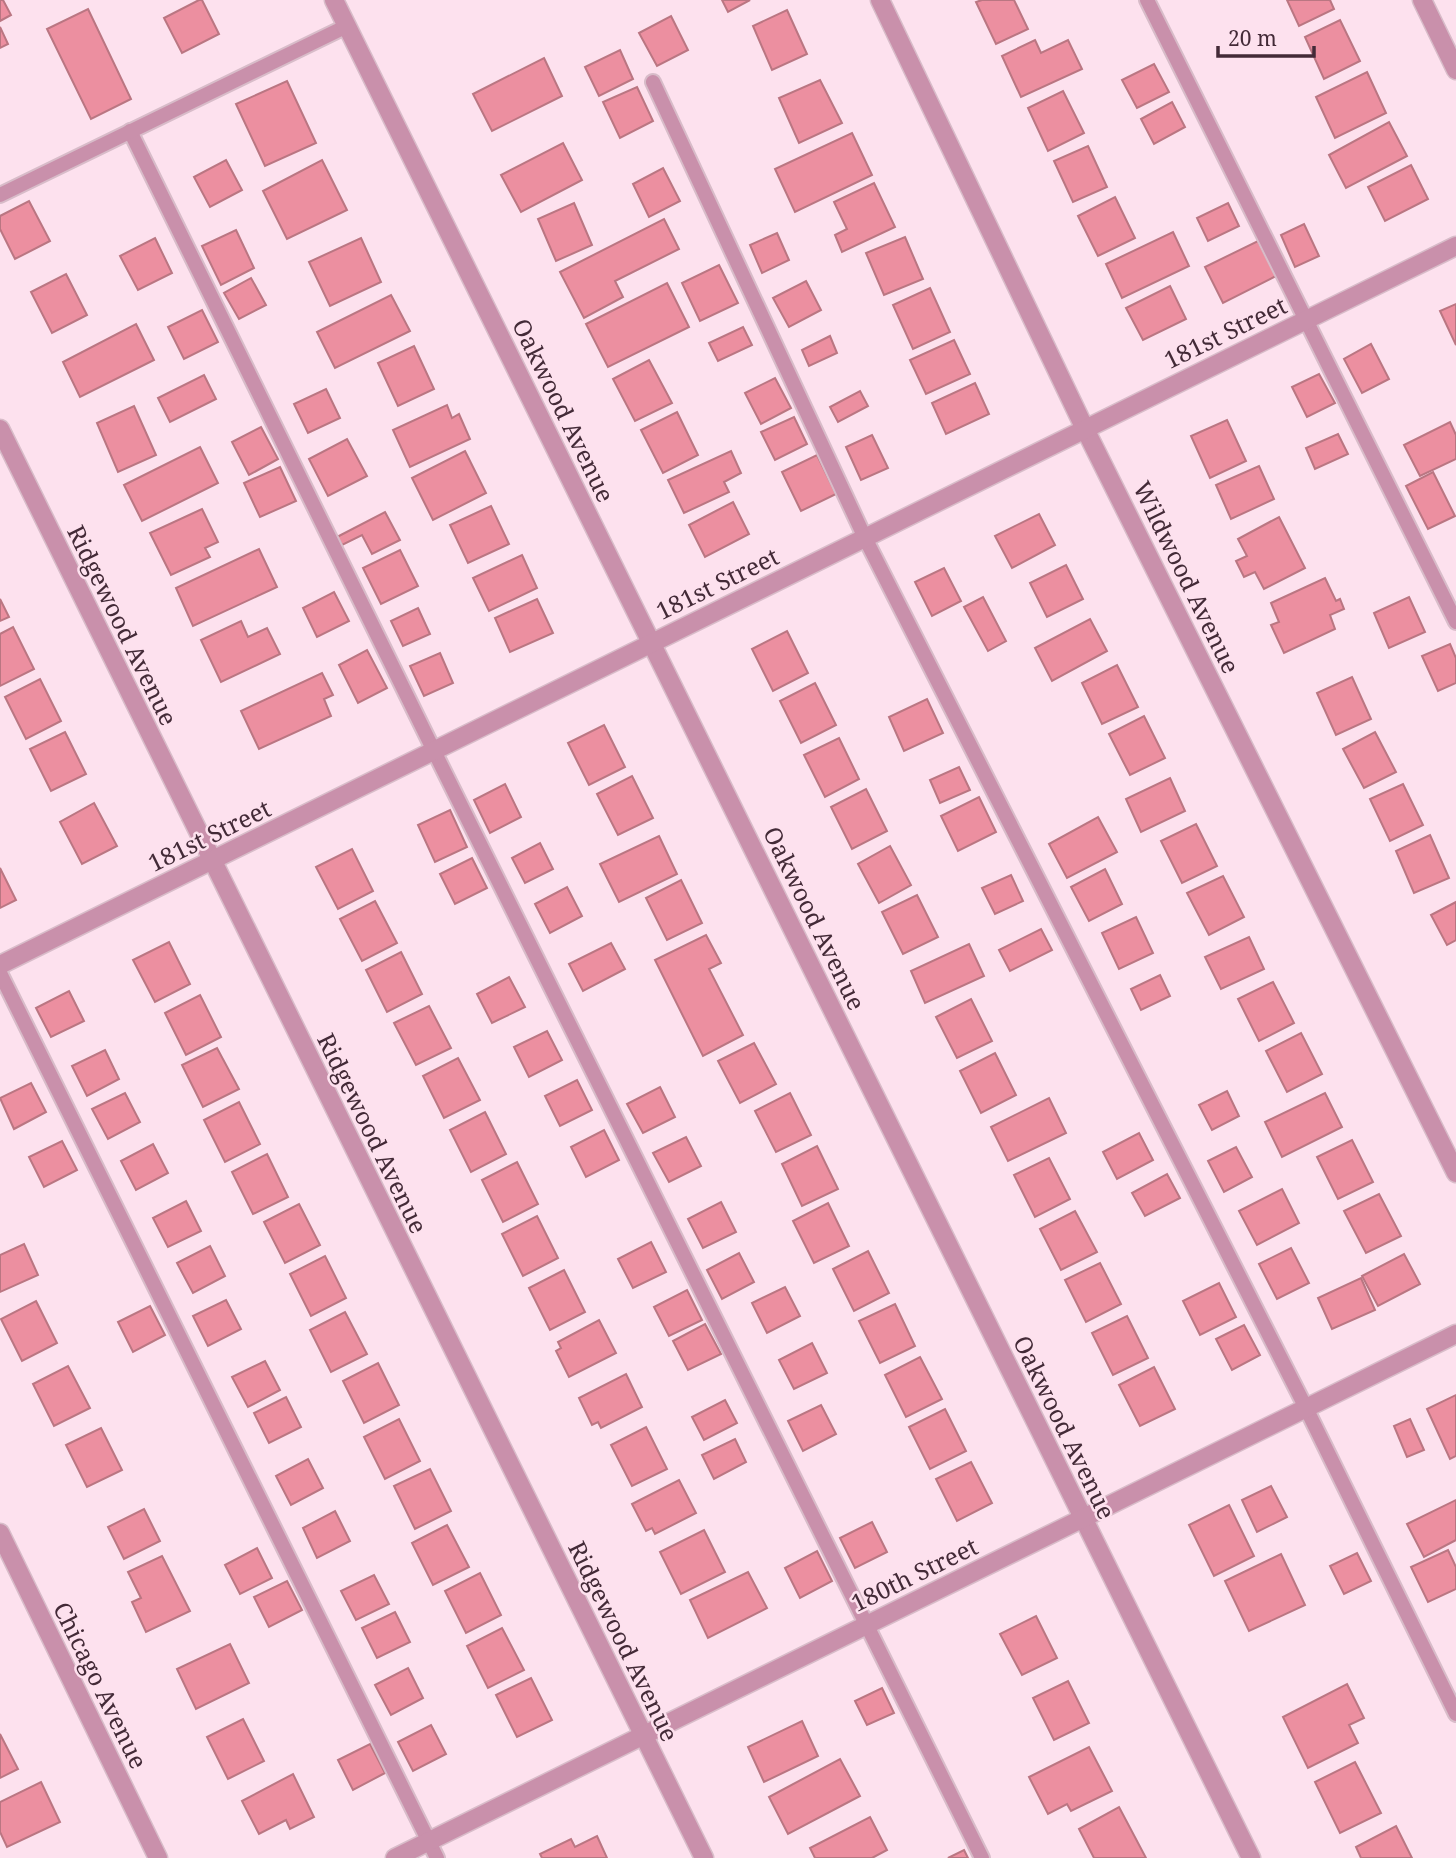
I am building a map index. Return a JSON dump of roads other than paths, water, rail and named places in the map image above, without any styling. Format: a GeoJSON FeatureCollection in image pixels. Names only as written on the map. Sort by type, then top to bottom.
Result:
{"type":"FeatureCollection","features":[{"type":"Feature","properties":{"kind":"street","name":"Oakwood Avenue"},"geometry":{"type":"LineString","coordinates":[[334,0],[1251,1858]]}},
{"type":"Feature","properties":{"kind":"street","name":"Wildwood Avenue"},"geometry":{"type":"LineString","coordinates":[[880,0],[1086,429],[1456,1173]]}},
{"type":"Feature","properties":{"kind":"street"},"geometry":{"type":"LineString","coordinates":[[1422,0],[1456,70]]}},
{"type":"Feature","properties":{"kind":"street","name":"181st Street"},"geometry":{"type":"LineString","coordinates":[[0,965],[1456,246]]}},
{"type":"Feature","properties":{"kind":"street","name":"Ridgewood Avenue"},"geometry":{"type":"LineString","coordinates":[[0,429],[704,1858]]}},
{"type":"Feature","properties":{"kind":"street","name":"180th Street"},"geometry":{"type":"LineString","coordinates":[[395,1858],[1456,1334]]}},
{"type":"Feature","properties":{"kind":"street","name":"Chicago Avenue"},"geometry":{"type":"LineString","coordinates":[[0,1533],[158,1858]]}},
{"type":"Feature","properties":{"kind":"lane"},"geometry":{"type":"LineString","coordinates":[[1147,0],[1456,622]]}},
{"type":"Feature","properties":{"kind":"lane"},"geometry":{"type":"LineString","coordinates":[[0,195],[347,26]]}},
{"type":"Feature","properties":{"kind":"lane"},"geometry":{"type":"LineString","coordinates":[[653,82],[865,538],[1306,1408],[1456,1714]]}},
{"type":"Feature","properties":{"kind":"lane"},"geometry":{"type":"LineString","coordinates":[[130,131],[982,1858]]}},
{"type":"Feature","properties":{"kind":"lane"},"geometry":{"type":"LineString","coordinates":[[0,973],[437,1858]]}}]}
